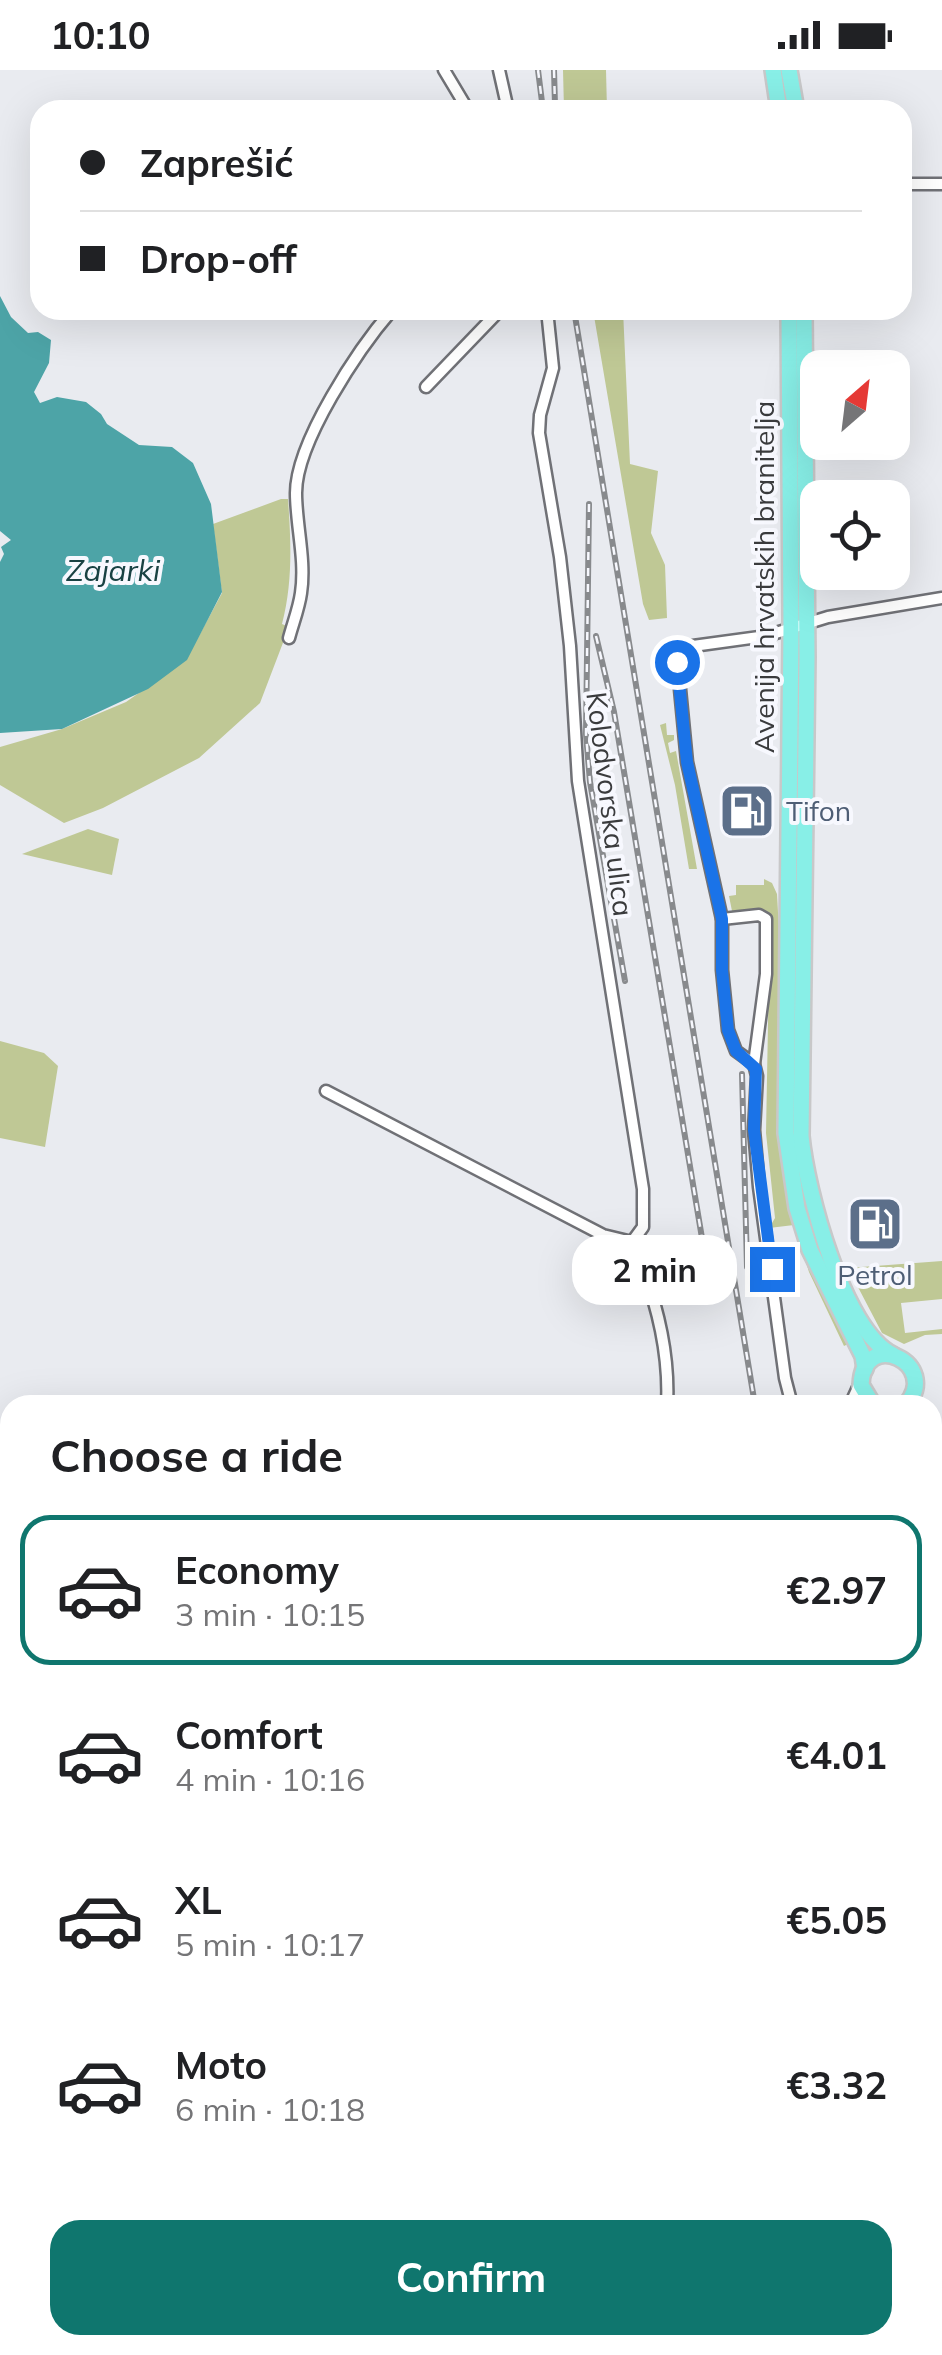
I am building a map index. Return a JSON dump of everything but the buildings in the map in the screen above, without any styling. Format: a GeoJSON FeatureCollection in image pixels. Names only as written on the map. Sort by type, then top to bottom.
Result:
{"type":"FeatureCollection","features":[{"type":"Feature","properties":{"kind":"main road"},"geometry":{"type":"LineString","coordinates":[[773,70],[778,100]]}},
{"type":"Feature","properties":{"kind":"main road"},"geometry":{"type":"LineString","coordinates":[[789,70],[794,100]]}},
{"type":"Feature","properties":{"kind":"main road","name":"Avenija hrvatskih branitelja"},"geometry":{"type":"LineString","coordinates":[[789,320],[799,625],[803,1158],[828,1254],[880,1347],[912,1365],[917,1395]]}},
{"type":"Feature","properties":{"kind":"main road","name":"Avenija hrvatskih branitelja"},"geometry":{"type":"LineString","coordinates":[[804,320],[786,1134],[797,1208],[810,1250],[863,1356],[865,1395]]}},
{"type":"Feature","properties":{"kind":"main road"},"geometry":{"type":"LineString","coordinates":[[863,1373],[876,1357],[893,1354]]}},
{"type":"Feature","properties":{"kind":"street"},"geometry":{"type":"LineString","coordinates":[[444,70],[462,100]]}},
{"type":"Feature","properties":{"kind":"street"},"geometry":{"type":"LineString","coordinates":[[500,70],[505,100]]}},
{"type":"Feature","properties":{"kind":"street"},"geometry":{"type":"LineString","coordinates":[[912,184],[942,184]]}},
{"type":"Feature","properties":{"kind":"street"},"geometry":{"type":"LineString","coordinates":[[289,638],[301,592],[296,490],[302,459],[339,387],[383,320]]}},
{"type":"Feature","properties":{"kind":"street"},"geometry":{"type":"LineString","coordinates":[[426,388],[491,320]]}},
{"type":"Feature","properties":{"kind":"street","name":"Kolodvorska ulica"},"geometry":{"type":"LineString","coordinates":[[549,320],[553,368],[540,414],[539,433],[560,556],[578,781],[644,1189],[643,1227],[632,1242]]}},
{"type":"Feature","properties":{"kind":"street"},"geometry":{"type":"LineString","coordinates":[[754,1064],[736,1051],[728,1030],[722,919],[687,762],[678,658],[689,647],[766,636],[799,625],[942,598]]}},
{"type":"Feature","properties":{"kind":"street"},"geometry":{"type":"LineString","coordinates":[[722,919],[759,915],[766,919],[766,974],[754,1064],[754,1130],[758,1186],[789,1395]]}},
{"type":"Feature","properties":{"kind":"street"},"geometry":{"type":"LineString","coordinates":[[326,1092],[603,1235],[632,1242],[656,1305],[668,1361],[666,1395]]}},
{"type":"Feature","properties":{"kind":"street"},"geometry":{"type":"LineString","coordinates":[[854,1395],[863,1373]]}},
{"type":"Feature","properties":{"kind":"green space"},"geometry":{"type":"Polygon","coordinates":[[[563,70],[606,70],[607,100],[564,100],[563,70]]]}},
{"type":"Feature","properties":{"kind":"green space"},"geometry":{"type":"Polygon","coordinates":[[[595,320],[623,320],[630,464],[658,471],[651,533],[665,565],[667,618],[649,620],[643,604],[595,320]]]}},
{"type":"Feature","properties":{"kind":"green space"},"geometry":{"type":"Polygon","coordinates":[[[288,499],[289,515],[290,577],[282,624],[289,627],[260,703],[199,758],[103,808],[64,823],[0,785],[0,747],[62,729],[126,702],[186,660],[222,593],[213,524],[288,499]]]}},
{"type":"Feature","properties":{"kind":"green space"},"geometry":{"type":"Polygon","coordinates":[[[666,723],[667,735],[674,735],[668,743],[670,753],[676,751],[697,869],[689,869],[660,725],[666,723]]]}},
{"type":"Feature","properties":{"kind":"green space"},"geometry":{"type":"Polygon","coordinates":[[[88,829],[119,839],[112,875],[22,854],[88,829]]]}},
{"type":"Feature","properties":{"kind":"green space"},"geometry":{"type":"Polygon","coordinates":[[[764,879],[772,883],[777,894],[780,1064],[811,1265],[848,1344],[844,1346],[809,1272],[794,1225],[769,1228],[775,1218],[766,1133],[770,914],[732,911],[729,896],[736,895],[736,885],[764,885],[764,879]]]}},
{"type":"Feature","properties":{"kind":"green space"},"geometry":{"type":"Polygon","coordinates":[[[0,1041],[44,1053],[58,1066],[45,1147],[0,1138],[0,1041]]]}},
{"type":"Feature","properties":{"kind":"green space"},"geometry":{"type":"Polygon","coordinates":[[[942,1261],[942,1299],[901,1303],[905,1333],[942,1329],[942,1334],[925,1335],[904,1344],[882,1333],[848,1268],[942,1261]]]}},
{"type":"Feature","properties":{"kind":"water","name":"Zajarki"},"geometry":{"type":"Polygon","coordinates":[[[0,296],[11,317],[28,333],[38,332],[51,340],[49,363],[34,392],[40,403],[57,397],[86,402],[107,424],[139,445],[172,447],[193,463],[211,504],[222,592],[187,660],[148,689],[62,729],[0,733],[0,562],[4,554],[1,547],[11,540],[0,531],[0,296]]]}},
{"type":"Feature","properties":{"kind":"railway"},"geometry":{"type":"LineString","coordinates":[[538,70],[542,100]]}},
{"type":"Feature","properties":{"kind":"railway"},"geometry":{"type":"LineString","coordinates":[[554,70],[555,100]]}},
{"type":"Feature","properties":{"kind":"railway"},"geometry":{"type":"LineString","coordinates":[[576,320],[753,1395]]}},
{"type":"Feature","properties":{"kind":"railway"},"geometry":{"type":"LineString","coordinates":[[589,504],[586,734],[590,782],[625,981]]}},
{"type":"Feature","properties":{"kind":"railway"},"geometry":{"type":"LineString","coordinates":[[596,636],[614,712],[704,1250]]}},
{"type":"Feature","properties":{"kind":"railway"},"geometry":{"type":"LineString","coordinates":[[742,1074],[747,1267]]}},
{"type":"Feature","properties":{"kind":"place","name":"Tifon"},"geometry":{"type":"Point","coordinates":[747,811]}},
{"type":"Feature","properties":{"kind":"place","name":"Petrol"},"geometry":{"type":"Point","coordinates":[875,1224]}},
{"type":"Feature","properties":{"kind":"route"},"geometry":{"type":"LineString","coordinates":[[677,662],[687,762],[722,919],[728,1030],[736,1051],[756,1069],[754,1130],[758,1186],[772,1269]]}}]}
